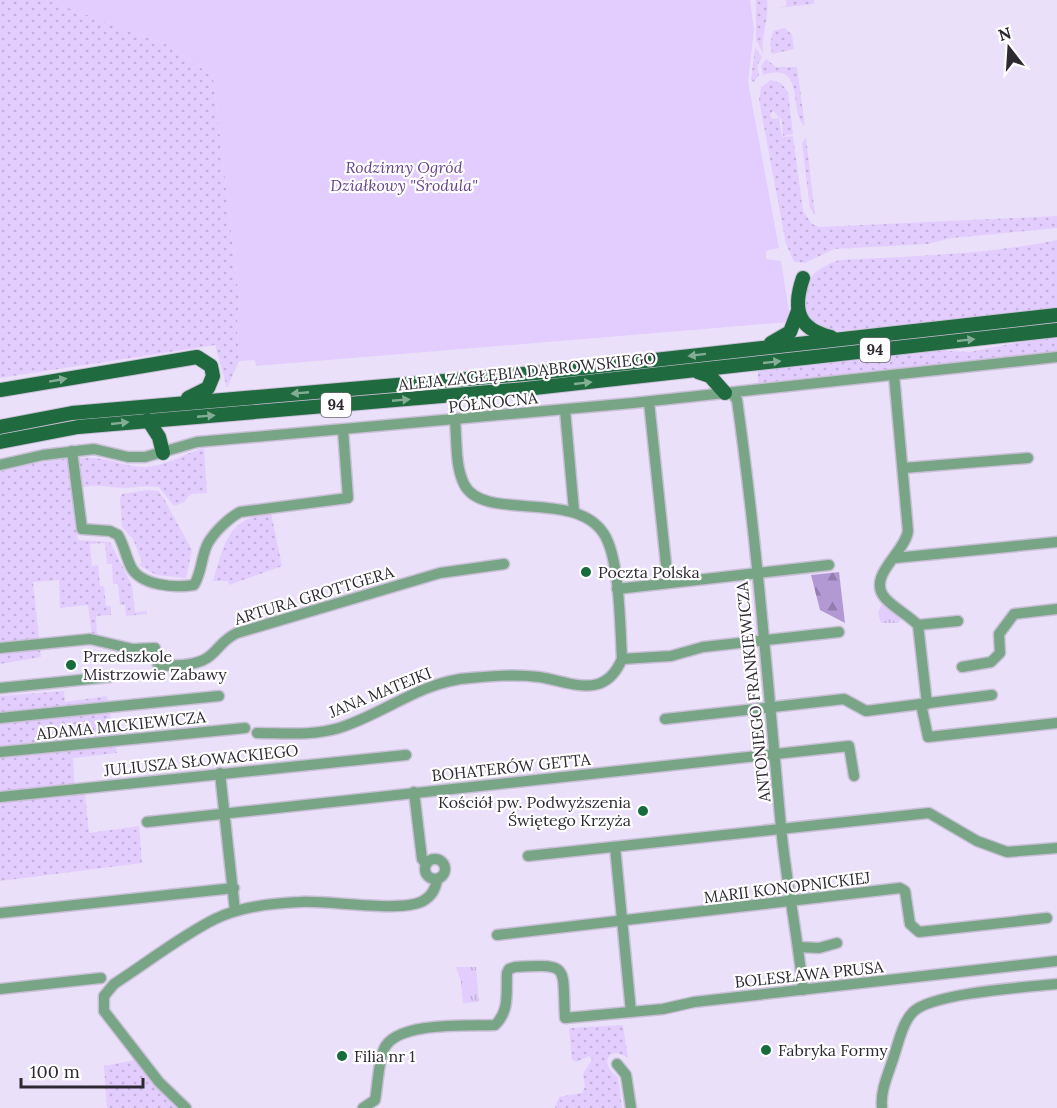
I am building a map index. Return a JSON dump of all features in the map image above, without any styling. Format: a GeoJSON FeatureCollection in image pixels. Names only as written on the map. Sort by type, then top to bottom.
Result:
{"type":"FeatureCollection","features":[{"type":"Feature","properties":{"kind":"main road"},"geometry":{"type":"LineString","coordinates":[[762,348],[790,332],[798,310],[799,290],[803,278]]}},
{"type":"Feature","properties":{"kind":"main road"},"geometry":{"type":"LineString","coordinates":[[798,310],[806,328],[813,333],[838,339]]}},
{"type":"Feature","properties":{"kind":"main road","name":"ALEJA ZAGŁĘBIA DĄBROWSKIEGO"},"geometry":{"type":"LineString","coordinates":[[0,427],[72,413],[547,372],[1057,315]]}},
{"type":"Feature","properties":{"kind":"main road","name":"ALEJA ZAGŁĘBIA DĄBROWSKIEGO"},"geometry":{"type":"LineString","coordinates":[[0,442],[78,428],[148,420],[525,390],[1057,330]]}},
{"type":"Feature","properties":{"kind":"main road"},"geometry":{"type":"LineString","coordinates":[[0,390],[192,357],[205,360],[211,366],[213,376],[208,388],[174,403]]}},
{"type":"Feature","properties":{"kind":"main road"},"geometry":{"type":"LineString","coordinates":[[728,393],[728,378],[735,366]]}},
{"type":"Feature","properties":{"kind":"main road"},"geometry":{"type":"LineString","coordinates":[[693,371],[710,376],[728,393]]}},
{"type":"Feature","properties":{"kind":"main road"},"geometry":{"type":"LineString","coordinates":[[148,420],[159,437],[164,453]]}},
{"type":"Feature","properties":{"kind":"street","name":"PÓŁNOCNA"},"geometry":{"type":"LineString","coordinates":[[0,465],[72,451],[94,449],[128,457],[164,453],[196,442],[455,421],[650,402],[1057,357]]}},
{"type":"Feature","properties":{"kind":"street"},"geometry":{"type":"LineString","coordinates":[[894,375],[908,531],[895,558],[882,574],[880,590],[885,598],[918,625],[958,621]]}},
{"type":"Feature","properties":{"kind":"street","name":"ANTONIEGO FRANKIEWICZA"},"geometry":{"type":"LineString","coordinates":[[728,393],[737,400],[740,423],[771,708],[781,830],[803,990]]}},
{"type":"Feature","properties":{"kind":"street"},"geometry":{"type":"LineString","coordinates":[[650,402],[668,584]]}},
{"type":"Feature","properties":{"kind":"street"},"geometry":{"type":"LineString","coordinates":[[565,410],[574,511]]}},
{"type":"Feature","properties":{"kind":"street"},"geometry":{"type":"LineString","coordinates":[[455,421],[462,476],[467,489],[474,495],[503,505],[574,511],[594,522],[605,535],[612,555],[617,589],[622,659],[671,656],[704,647],[839,632]]}},
{"type":"Feature","properties":{"kind":"street"},"geometry":{"type":"LineString","coordinates":[[72,451],[82,529],[110,531],[118,535],[130,566],[138,574],[155,583],[184,586],[194,585],[208,543],[240,512],[348,498],[343,430]]}},
{"type":"Feature","properties":{"kind":"street"},"geometry":{"type":"LineString","coordinates":[[904,468],[1028,458]]}},
{"type":"Feature","properties":{"kind":"street"},"geometry":{"type":"LineString","coordinates":[[895,558],[1057,542]]}},
{"type":"Feature","properties":{"kind":"street","name":"ARTURA GROTTGERA"},"geometry":{"type":"LineString","coordinates":[[0,648],[90,639],[133,649],[155,648],[158,664],[163,666],[196,663],[211,655],[226,639],[237,633],[440,573],[504,564]]}},
{"type":"Feature","properties":{"kind":"street"},"geometry":{"type":"LineString","coordinates":[[617,589],[829,565]]}},
{"type":"Feature","properties":{"kind":"street"},"geometry":{"type":"LineString","coordinates":[[962,667],[991,662],[1000,653],[999,634],[1014,614],[1057,609]]}},
{"type":"Feature","properties":{"kind":"street"},"geometry":{"type":"LineString","coordinates":[[918,625],[928,737],[1057,723]]}},
{"type":"Feature","properties":{"kind":"street","name":"JANA MATEJKI"},"geometry":{"type":"LineString","coordinates":[[257,733],[295,734],[338,728],[433,685],[461,678],[539,677],[586,687],[596,685],[618,669],[622,659]]}},
{"type":"Feature","properties":{"kind":"street"},"geometry":{"type":"LineString","coordinates":[[0,688],[109,677]]}},
{"type":"Feature","properties":{"kind":"street"},"geometry":{"type":"LineString","coordinates":[[665,719],[844,699],[866,711],[992,695]]}},
{"type":"Feature","properties":{"kind":"street"},"geometry":{"type":"LineString","coordinates":[[0,718],[219,696]]}},
{"type":"Feature","properties":{"kind":"street","name":"ADAMA MICKIEWICZA"},"geometry":{"type":"LineString","coordinates":[[0,752],[245,728]]}},
{"type":"Feature","properties":{"kind":"street","name":"BOHATERÓW GETTA"},"geometry":{"type":"LineString","coordinates":[[147,822],[849,746],[854,776]]}},
{"type":"Feature","properties":{"kind":"street","name":"JULIUSZA SŁOWACKIEGO"},"geometry":{"type":"LineString","coordinates":[[0,797],[406,754]]}},
{"type":"Feature","properties":{"kind":"street"},"geometry":{"type":"LineString","coordinates":[[220,773],[235,911]]}},
{"type":"Feature","properties":{"kind":"street"},"geometry":{"type":"LineString","coordinates":[[186,1108],[159,1082],[104,1011],[104,996],[114,984],[173,945],[214,920],[235,911],[300,902],[386,905],[419,903],[429,897],[436,886],[437,879],[443,874],[441,862],[433,859],[426,864],[422,859],[414,792]]}},
{"type":"Feature","properties":{"kind":"street"},"geometry":{"type":"LineString","coordinates":[[528,856],[929,813],[977,841],[1007,852],[1057,848]]}},
{"type":"Feature","properties":{"kind":"street"},"geometry":{"type":"LineString","coordinates":[[615,847],[631,1012]]}},
{"type":"Feature","properties":{"kind":"street"},"geometry":{"type":"LineString","coordinates":[[0,913],[234,888]]}},
{"type":"Feature","properties":{"kind":"street","name":"MARII KONOPNICKIEJ"},"geometry":{"type":"LineString","coordinates":[[497,934],[900,888],[905,891],[910,924],[919,932],[1047,918]]}},
{"type":"Feature","properties":{"kind":"street"},"geometry":{"type":"LineString","coordinates":[[798,946],[819,948],[837,943]]}},
{"type":"Feature","properties":{"kind":"street","name":"BOLESŁAWA PRUSA"},"geometry":{"type":"LineString","coordinates":[[363,1108],[375,1100],[383,1050],[388,1042],[400,1033],[416,1029],[495,1024],[502,1018],[506,1009],[509,969],[552,965],[560,969],[565,1018],[663,1009],[694,1002],[1057,961]]}},
{"type":"Feature","properties":{"kind":"street"},"geometry":{"type":"LineString","coordinates":[[0,989],[101,978]]}},
{"type":"Feature","properties":{"kind":"street"},"geometry":{"type":"LineString","coordinates":[[882,1108],[881,1097],[885,1083],[902,1031],[912,1013],[937,1000],[1057,984]]}},
{"type":"Feature","properties":{"kind":"street"},"geometry":{"type":"LineString","coordinates":[[617,1064],[626,1075],[631,1108]]}},
{"type":"Feature","properties":{"kind":"green space"},"geometry":{"type":"Polygon","coordinates":[[[0,0],[46,0],[58,4],[166,44],[213,76],[239,298],[237,328],[239,361],[227,388],[215,345],[0,378],[0,0]]]}},
{"type":"Feature","properties":{"kind":"green space","name":"Rodzinny Ogród Działkowy \"Środula\""},"geometry":{"type":"Polygon","coordinates":[[[46,0],[750,0],[754,30],[748,82],[779,248],[766,251],[766,259],[781,261],[790,317],[788,322],[256,366],[255,360],[239,361],[237,328],[239,298],[213,76],[166,44],[46,0]]]}},
{"type":"Feature","properties":{"kind":"green space"},"geometry":{"type":"Polygon","coordinates":[[[756,0],[767,0],[764,55],[756,40],[756,0]]]}},
{"type":"Feature","properties":{"kind":"green space"},"geometry":{"type":"Polygon","coordinates":[[[786,0],[814,0],[814,4],[776,8],[786,6],[786,0]]]}},
{"type":"Feature","properties":{"kind":"green space"},"geometry":{"type":"Polygon","coordinates":[[[785,28],[792,35],[794,49],[772,54],[770,45],[773,31],[785,28]]]}},
{"type":"Feature","properties":{"kind":"green space"},"geometry":{"type":"Polygon","coordinates":[[[755,47],[762,57],[757,66],[759,75],[754,82],[751,80],[755,47]]]}},
{"type":"Feature","properties":{"kind":"green space"},"geometry":{"type":"Polygon","coordinates":[[[766,59],[776,67],[797,67],[805,126],[797,111],[791,81],[786,75],[777,72],[763,75],[761,66],[766,59]]]}},
{"type":"Feature","properties":{"kind":"green space"},"geometry":{"type":"Polygon","coordinates":[[[771,80],[781,83],[788,92],[793,134],[783,136],[782,120],[773,111],[770,115],[773,119],[779,118],[782,137],[793,136],[803,211],[812,224],[820,227],[1057,216],[1057,228],[952,238],[928,244],[834,249],[805,263],[794,262],[786,244],[759,100],[761,87],[771,80]]]}},
{"type":"Feature","properties":{"kind":"green space"},"geometry":{"type":"Polygon","coordinates":[[[806,137],[815,215],[810,208],[802,143],[806,137]]]}},
{"type":"Feature","properties":{"kind":"green space"},"geometry":{"type":"Polygon","coordinates":[[[1057,240],[1057,310],[830,332],[816,329],[803,308],[803,290],[811,276],[825,266],[840,260],[976,252],[1057,240]]]}},
{"type":"Feature","properties":{"kind":"green space"},"geometry":{"type":"Polygon","coordinates":[[[1057,335],[1057,351],[758,383],[758,368],[932,350],[969,352],[1057,335]]]}},
{"type":"Feature","properties":{"kind":"green space"},"geometry":{"type":"Polygon","coordinates":[[[204,448],[207,493],[191,494],[184,502],[174,506],[159,487],[155,486],[125,488],[92,486],[72,492],[78,540],[110,542],[132,585],[135,612],[147,611],[147,614],[126,616],[125,605],[120,605],[118,584],[113,584],[112,564],[107,564],[105,543],[90,544],[92,566],[98,565],[100,586],[104,586],[106,606],[111,606],[111,615],[96,616],[97,635],[92,635],[88,605],[60,608],[59,580],[33,582],[41,657],[0,664],[0,472],[37,463],[77,458],[102,459],[138,467],[152,466],[204,448]]]}},
{"type":"Feature","properties":{"kind":"green space"},"geometry":{"type":"Polygon","coordinates":[[[147,490],[158,491],[163,497],[192,550],[186,578],[156,575],[139,565],[142,562],[133,539],[122,527],[120,499],[122,494],[147,490]]]}},
{"type":"Feature","properties":{"kind":"green space"},"geometry":{"type":"Polygon","coordinates":[[[271,513],[282,566],[229,585],[228,581],[213,581],[229,536],[243,522],[271,513]]]}},
{"type":"Feature","properties":{"kind":"green space"},"geometry":{"type":"Polygon","coordinates":[[[839,572],[845,623],[820,610],[811,575],[839,572]]]}},
{"type":"Feature","properties":{"kind":"green space"},"geometry":{"type":"Polygon","coordinates":[[[882,603],[902,618],[898,623],[881,623],[878,613],[882,603]]]}},
{"type":"Feature","properties":{"kind":"green space"},"geometry":{"type":"Polygon","coordinates":[[[64,691],[65,702],[107,696],[117,753],[73,758],[75,794],[85,794],[89,833],[139,826],[142,863],[0,881],[0,696],[64,691]]]}},
{"type":"Feature","properties":{"kind":"green space"},"geometry":{"type":"Polygon","coordinates":[[[456,967],[476,967],[479,1002],[463,1003],[461,982],[456,967]]]}},
{"type":"Feature","properties":{"kind":"green space"},"geometry":{"type":"Polygon","coordinates":[[[623,1025],[628,1058],[616,1053],[611,1054],[607,1061],[608,1066],[618,1077],[622,1108],[555,1108],[559,1097],[582,1093],[585,1087],[583,1074],[592,1059],[589,1056],[577,1062],[572,1060],[569,1028],[623,1025]]]}},
{"type":"Feature","properties":{"kind":"green space"},"geometry":{"type":"Polygon","coordinates":[[[135,1060],[177,1108],[107,1108],[104,1066],[135,1060]]]}},
{"type":"Feature","properties":{"kind":"place","name":"Poczta Polska"},"geometry":{"type":"Point","coordinates":[586,572]}},
{"type":"Feature","properties":{"kind":"place","name":"Przedszkole Mistrzowie Zabawy"},"geometry":{"type":"Point","coordinates":[71,665]}},
{"type":"Feature","properties":{"kind":"place","name":"Kościół pw. Podwyższenia Świętego Krzyża"},"geometry":{"type":"Point","coordinates":[643,811]}},
{"type":"Feature","properties":{"kind":"place","name":"Fabryka Formy"},"geometry":{"type":"Point","coordinates":[766,1050]}},
{"type":"Feature","properties":{"kind":"place","name":"Filia nr 1"},"geometry":{"type":"Point","coordinates":[342,1056]}}]}
